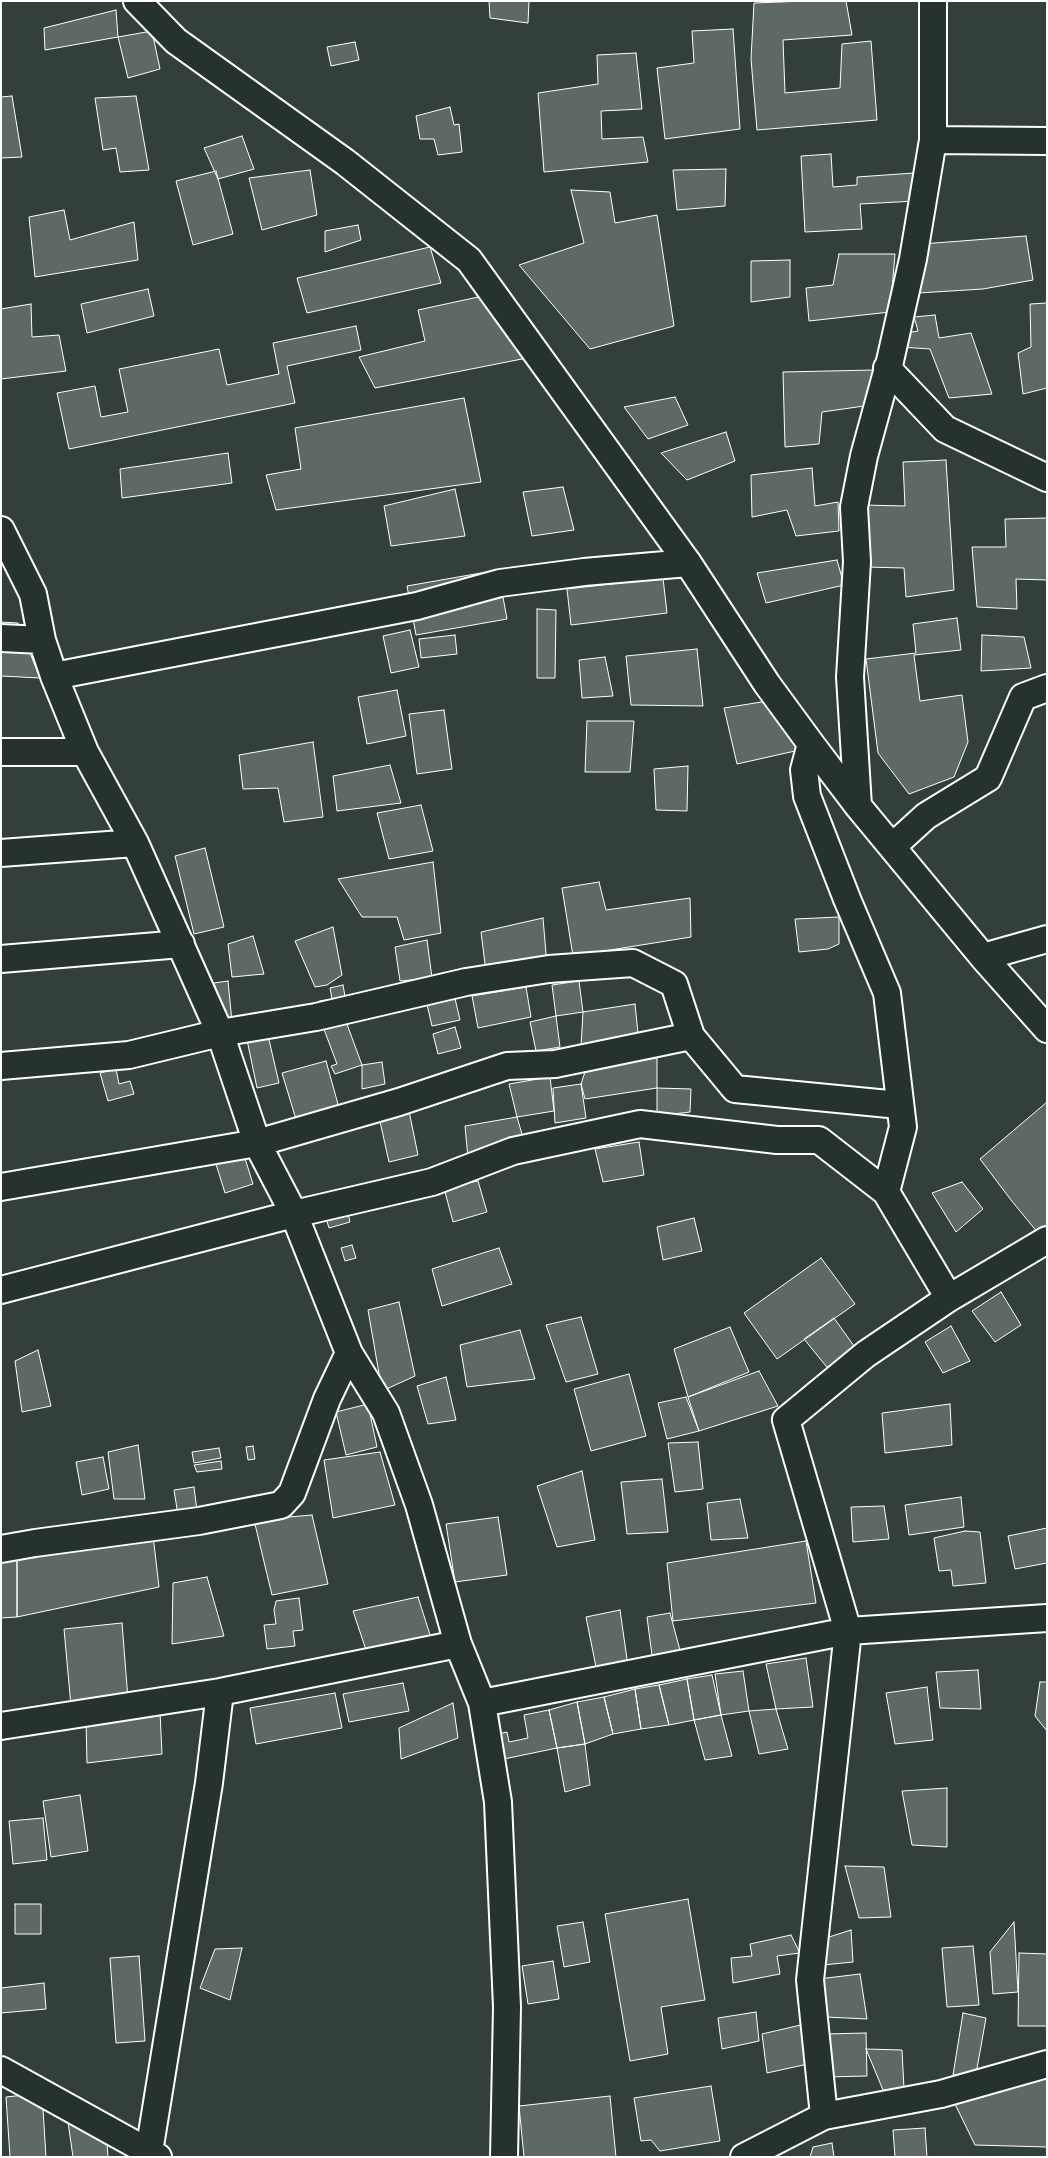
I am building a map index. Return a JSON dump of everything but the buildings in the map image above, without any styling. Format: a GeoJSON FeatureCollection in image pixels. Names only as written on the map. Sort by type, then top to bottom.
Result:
{"type":"FeatureCollection","features":[{"type":"Feature","properties":{"kind":"street"},"geometry":{"type":"LineString","coordinates":[[137,1],[176,41],[345,162],[469,260],[688,563],[767,684],[811,744],[858,806],[983,958],[1047,1029]]}},
{"type":"Feature","properties":{"kind":"street"},"geometry":{"type":"LineString","coordinates":[[858,806],[850,677],[857,562],[854,507],[864,456],[888,368],[913,259],[933,140],[933,1]]}},
{"type":"Feature","properties":{"kind":"street"},"geometry":{"type":"LineString","coordinates":[[933,140],[1036,141],[1047,154]]}},
{"type":"Feature","properties":{"kind":"street"},"geometry":{"type":"LineString","coordinates":[[888,368],[945,429],[1047,478]]}},
{"type":"Feature","properties":{"kind":"street"},"geometry":{"type":"LineString","coordinates":[[1,530],[33,594],[42,640],[54,676],[85,752],[135,843],[181,944],[220,1034],[257,1143],[294,1214],[349,1353],[386,1413],[418,1505],[458,1644],[482,1703],[498,1802],[507,2007],[504,2157]]}},
{"type":"Feature","properties":{"kind":"street"},"geometry":{"type":"LineString","coordinates":[[54,676],[417,606],[500,583],[584,572],[688,563]]}},
{"type":"Feature","properties":{"kind":"street"},"geometry":{"type":"LineString","coordinates":[[1,638],[42,640]]}},
{"type":"Feature","properties":{"kind":"street"},"geometry":{"type":"LineString","coordinates":[[892,847],[926,816],[988,778],[1023,697],[1047,688]]}},
{"type":"Feature","properties":{"kind":"street"},"geometry":{"type":"LineString","coordinates":[[811,744],[804,770],[807,796],[847,899],[887,993],[903,1127],[886,1192]]}},
{"type":"Feature","properties":{"kind":"street"},"geometry":{"type":"LineString","coordinates":[[1,752],[85,752]]}},
{"type":"Feature","properties":{"kind":"street"},"geometry":{"type":"LineString","coordinates":[[1,853],[135,843]]}},
{"type":"Feature","properties":{"kind":"street"},"geometry":{"type":"LineString","coordinates":[[983,958],[1047,939]]}},
{"type":"Feature","properties":{"kind":"street"},"geometry":{"type":"LineString","coordinates":[[1,959],[181,944]]}},
{"type":"Feature","properties":{"kind":"street"},"geometry":{"type":"LineString","coordinates":[[1,1066],[129,1055],[220,1034],[316,1017],[466,982],[549,969],[633,963],[674,984],[692,1036],[735,1089],[899,1105]]}},
{"type":"Feature","properties":{"kind":"street"},"geometry":{"type":"LineString","coordinates":[[1,1187],[257,1143],[399,1102],[508,1066],[555,1064],[692,1036]]}},
{"type":"Feature","properties":{"kind":"street"},"geometry":{"type":"LineString","coordinates":[[1,1290],[294,1214],[432,1182],[514,1151],[640,1124],[777,1140],[819,1140],[886,1192],[949,1298]]}},
{"type":"Feature","properties":{"kind":"street"},"geometry":{"type":"LineString","coordinates":[[824,2116],[810,1980],[848,1631],[786,1420],[866,1354],[949,1298],[1047,1240]]}},
{"type":"Feature","properties":{"kind":"street"},"geometry":{"type":"LineString","coordinates":[[1,1549],[44,1541],[199,1521],[281,1505],[292,1493],[327,1399],[349,1353]]}},
{"type":"Feature","properties":{"kind":"street"},"geometry":{"type":"LineString","coordinates":[[482,1703],[848,1631],[1047,1618]]}},
{"type":"Feature","properties":{"kind":"street"},"geometry":{"type":"LineString","coordinates":[[1,1726],[220,1692],[458,1644]]}},
{"type":"Feature","properties":{"kind":"street"},"geometry":{"type":"LineString","coordinates":[[1,2070],[153,2154],[209,1784],[220,1692]]}},
{"type":"Feature","properties":{"kind":"street"},"geometry":{"type":"LineString","coordinates":[[744,2157],[824,2116],[941,2094],[1047,2064]]}}]}
